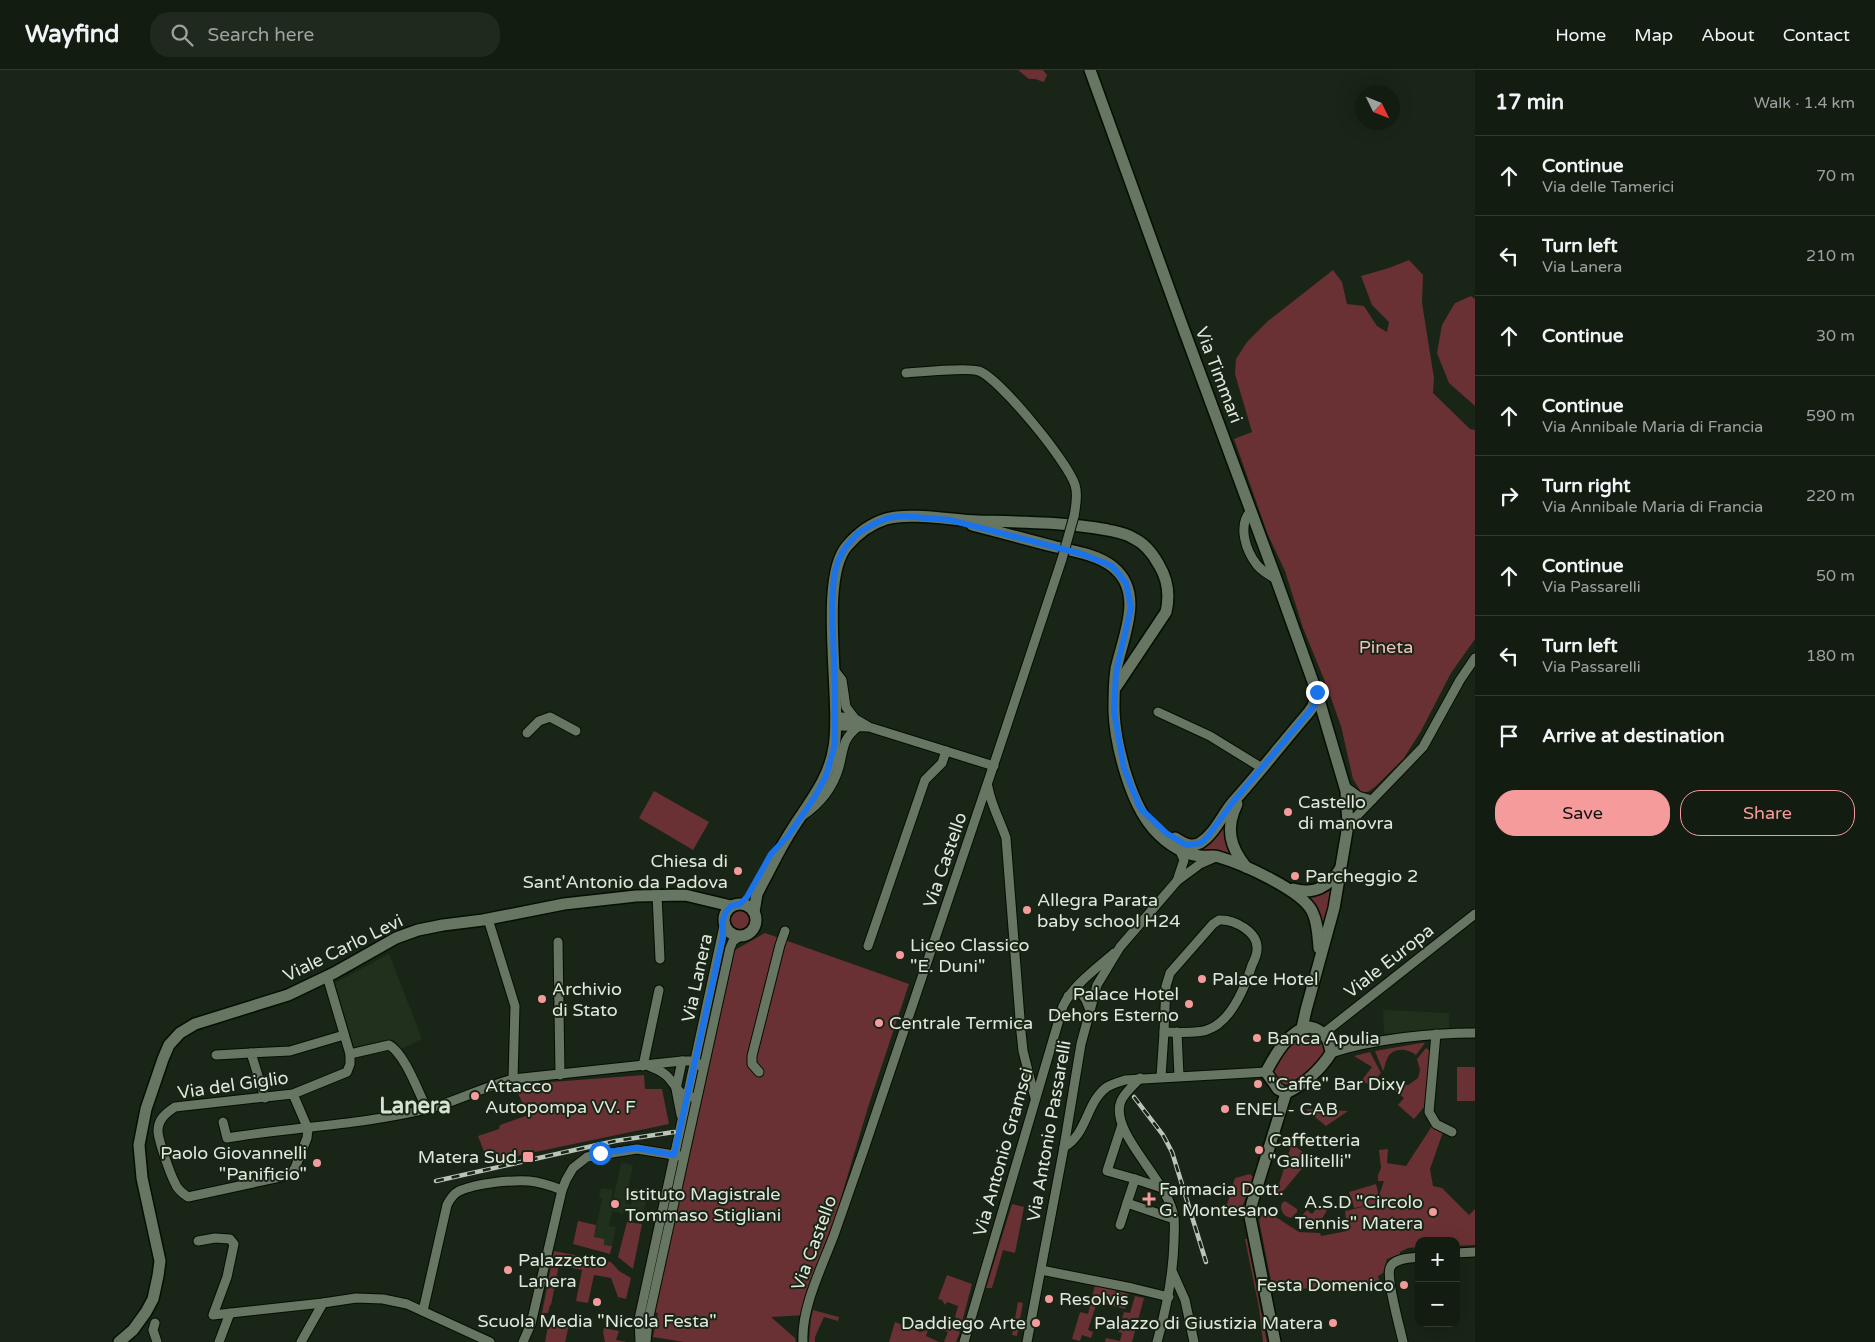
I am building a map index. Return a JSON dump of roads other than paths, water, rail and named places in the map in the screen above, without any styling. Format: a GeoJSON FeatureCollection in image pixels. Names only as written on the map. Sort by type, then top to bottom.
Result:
{"type":"FeatureCollection","features":[{"type":"Feature","properties":{"kind":"main road","name":"Via Timmari"},"geometry":{"type":"LineString","coordinates":[[1090,70],[1317,692],[1348,806],[1348,825],[1341,868]]}},
{"type":"Feature","properties":{"kind":"main road"},"geometry":{"type":"LineString","coordinates":[[701,899],[732,934],[740,936],[748,934],[754,928],[756,920],[754,912],[757,894],[788,836],[826,776],[835,744],[835,671],[832,606],[834,576],[838,561],[845,548],[858,533],[872,525],[887,518],[903,516],[950,520],[1069,524],[1121,532],[1134,538],[1146,548],[1164,573],[1169,598],[1166,612],[1116,687]]}},
{"type":"Feature","properties":{"kind":"main road"},"geometry":{"type":"LineString","coordinates":[[950,520],[1082,554],[1112,566],[1126,583],[1131,608],[1116,672],[1114,712],[1124,768],[1140,808],[1149,824],[1159,835],[1180,850],[1196,855],[1217,856],[1295,892],[1313,912],[1317,924],[1320,956]]}},
{"type":"Feature","properties":{"kind":"main road"},"geometry":{"type":"LineString","coordinates":[[1140,808],[1166,833],[1186,845],[1201,843],[1314,706],[1317,692]]}},
{"type":"Feature","properties":{"kind":"main road"},"geometry":{"type":"LineString","coordinates":[[1302,719],[1314,718],[1327,728]]}},
{"type":"Feature","properties":{"kind":"main road"},"geometry":{"type":"LineString","coordinates":[[1244,791],[1233,812],[1229,826],[1236,854],[1248,869]]}},
{"type":"Feature","properties":{"kind":"main road"},"geometry":{"type":"LineString","coordinates":[[724,923],[726,912],[751,891],[771,854],[788,836]]}},
{"type":"Feature","properties":{"kind":"main road"},"geometry":{"type":"LineString","coordinates":[[1282,885],[1303,892],[1315,891],[1330,882],[1341,868]]}},
{"type":"Feature","properties":{"kind":"main road"},"geometry":{"type":"LineString","coordinates":[[1302,1028],[1334,908],[1341,868]]}},
{"type":"Feature","properties":{"kind":"main road","name":"Viale Carlo Levi"},"geometry":{"type":"LineString","coordinates":[[119,1342],[133,1330],[153,1299],[160,1261],[147,1200],[139,1145],[141,1129],[154,1084],[169,1045],[180,1033],[195,1024],[272,1000],[327,976],[396,938],[418,930],[444,924],[488,919],[564,904],[657,894],[685,895],[735,905]]}},
{"type":"Feature","properties":{"kind":"main road"},"geometry":{"type":"LineString","coordinates":[[735,905],[748,906],[754,912]]}},
{"type":"Feature","properties":{"kind":"main road"},"geometry":{"type":"LineString","coordinates":[[1274,1342],[1250,1217],[1252,1204],[1286,1093],[1296,1088],[1323,1064],[1331,1053],[1329,1042],[1324,1033],[1317,1028],[1302,1028],[1290,1037],[1266,1072],[1278,1089],[1286,1093]]}},
{"type":"Feature","properties":{"kind":"street","name":"Via Castello"},"geometry":{"type":"LineString","coordinates":[[802,1342],[804,1324],[814,1288],[842,1213],[994,766],[1062,559],[1076,504],[1076,486],[1066,468],[1028,415],[988,376],[975,370],[906,373]]}},
{"type":"Feature","properties":{"kind":"street"},"geometry":{"type":"LineString","coordinates":[[1348,825],[1423,748],[1460,680],[1475,658]]}},
{"type":"Feature","properties":{"kind":"street"},"geometry":{"type":"LineString","coordinates":[[835,671],[842,680],[846,707],[858,723]]}},
{"type":"Feature","properties":{"kind":"street"},"geometry":{"type":"LineString","coordinates":[[1158,712],[1210,736],[1262,768]]}},
{"type":"Feature","properties":{"kind":"street"},"geometry":{"type":"LineString","coordinates":[[527,733],[539,722],[550,717],[576,731]]}},
{"type":"Feature","properties":{"kind":"street"},"geometry":{"type":"LineString","coordinates":[[835,722],[842,717],[994,766]]}},
{"type":"Feature","properties":{"kind":"street"},"geometry":{"type":"LineString","coordinates":[[802,816],[813,809],[830,788],[839,768],[846,738],[858,723]]}},
{"type":"Feature","properties":{"kind":"street"},"geometry":{"type":"LineString","coordinates":[[868,946],[925,780],[942,763],[946,751]]}},
{"type":"Feature","properties":{"kind":"street"},"geometry":{"type":"LineString","coordinates":[[975,761],[982,768],[988,782],[990,800],[1006,838],[1021,1032],[1035,1099]]}},
{"type":"Feature","properties":{"kind":"street"},"geometry":{"type":"LineString","coordinates":[[1344,786],[1358,796],[1372,800]]}},
{"type":"Feature","properties":{"kind":"street"},"geometry":{"type":"LineString","coordinates":[[1177,881],[1184,860],[1180,850]]}},
{"type":"Feature","properties":{"kind":"street","name":"Via Antonio Passarelli"},"geometry":{"type":"LineString","coordinates":[[1027,1342],[1064,1147],[1081,1044],[1097,985],[1120,947],[1177,881],[1200,864],[1217,856]]}},
{"type":"Feature","properties":{"kind":"street"},"geometry":{"type":"LineString","coordinates":[[657,894],[660,959]]}},
{"type":"Feature","properties":{"kind":"street","name":"Viale Europa"},"geometry":{"type":"LineString","coordinates":[[1324,1033],[1475,914]]}},
{"type":"Feature","properties":{"kind":"street"},"geometry":{"type":"LineString","coordinates":[[488,919],[515,1006],[513,1079]]}},
{"type":"Feature","properties":{"kind":"street"},"geometry":{"type":"LineString","coordinates":[[1161,1077],[1166,986],[1170,973],[1213,924],[1219,920],[1228,920],[1248,930],[1255,940],[1258,950],[1236,1004],[1219,1023],[1207,1030],[1164,1032]]}},
{"type":"Feature","properties":{"kind":"street","name":"Via Lanera"},"geometry":{"type":"LineString","coordinates":[[640,1342],[638,1319],[693,1096],[695,1061],[724,923]]}},
{"type":"Feature","properties":{"kind":"street"},"geometry":{"type":"LineString","coordinates":[[759,1072],[754,1067],[752,1056],[785,931]]}},
{"type":"Feature","properties":{"kind":"street","name":"Via Lanera"},"geometry":{"type":"LineString","coordinates":[[682,1122],[703,1068],[730,948],[733,941],[740,936]]}},
{"type":"Feature","properties":{"kind":"street"},"geometry":{"type":"LineString","coordinates":[[558,942],[560,1075]]}},
{"type":"Feature","properties":{"kind":"street","name":"Via Antonio Gramsci"},"geometry":{"type":"LineString","coordinates":[[964,1342],[1057,1024],[1068,996],[1120,947]]}},
{"type":"Feature","properties":{"kind":"street"},"geometry":{"type":"LineString","coordinates":[[327,976],[350,1054],[389,1045],[394,1047],[403,1060],[427,1110]]}},
{"type":"Feature","properties":{"kind":"street"},"geometry":{"type":"LineString","coordinates":[[1086,977],[1097,985]]}},
{"type":"Feature","properties":{"kind":"street"},"geometry":{"type":"LineString","coordinates":[[1068,996],[1097,985]]}},
{"type":"Feature","properties":{"kind":"street"},"geometry":{"type":"LineString","coordinates":[[645,1065],[658,990]]}},
{"type":"Feature","properties":{"kind":"street"},"geometry":{"type":"LineString","coordinates":[[1081,992],[1090,1010]]}},
{"type":"Feature","properties":{"kind":"street"},"geometry":{"type":"LineString","coordinates":[[1177,1032],[1179,1076]]}},
{"type":"Feature","properties":{"kind":"street"},"geometry":{"type":"LineString","coordinates":[[1331,1053],[1369,1044],[1436,1034],[1475,1033]]}},
{"type":"Feature","properties":{"kind":"street"},"geometry":{"type":"LineString","coordinates":[[1436,1034],[1428,1112],[1436,1124],[1452,1132]]}},
{"type":"Feature","properties":{"kind":"street"},"geometry":{"type":"LineString","coordinates":[[216,1055],[290,1051],[344,1035]]}},
{"type":"Feature","properties":{"kind":"street"},"geometry":{"type":"LineString","coordinates":[[251,1053],[265,1098]]}},
{"type":"Feature","properties":{"kind":"street","name":"Via del Giglio"},"geometry":{"type":"LineString","coordinates":[[308,1129],[307,1138],[291,1173],[285,1176],[188,1197],[174,1183],[158,1131],[164,1114],[175,1107],[292,1094],[347,1072],[350,1064],[350,1054]]}},
{"type":"Feature","properties":{"kind":"street"},"geometry":{"type":"LineString","coordinates":[[223,1122],[227,1138],[308,1129],[427,1110],[513,1079],[682,1061],[695,1061],[703,1068]]}},
{"type":"Feature","properties":{"kind":"street","name":"Via Lanera"},"geometry":{"type":"LineString","coordinates":[[646,1342],[648,1321],[679,1156],[682,1122],[676,1089],[682,1061]]}},
{"type":"Feature","properties":{"kind":"street"},"geometry":{"type":"LineString","coordinates":[[645,1065],[659,1070],[668,1077],[679,1092],[693,1096]]}},
{"type":"Feature","properties":{"kind":"street"},"geometry":{"type":"LineString","coordinates":[[1064,1147],[1070,1144],[1078,1135],[1094,1103],[1107,1087],[1125,1080],[1266,1072]]}},
{"type":"Feature","properties":{"kind":"street"},"geometry":{"type":"LineString","coordinates":[[1140,1078],[1125,1094],[1118,1111],[1122,1125],[1171,1203],[1174,1219],[1173,1273],[1169,1297],[1157,1342]]}},
{"type":"Feature","properties":{"kind":"street"},"geometry":{"type":"LineString","coordinates":[[292,1094],[308,1129]]}},
{"type":"Feature","properties":{"kind":"street"},"geometry":{"type":"LineString","coordinates":[[1122,1125],[1107,1170],[1162,1188]]}},
{"type":"Feature","properties":{"kind":"street"},"geometry":{"type":"LineString","coordinates":[[523,1342],[531,1324],[562,1190],[573,1168],[587,1157],[637,1148],[679,1156]]}},
{"type":"Feature","properties":{"kind":"street"},"geometry":{"type":"LineString","coordinates":[[1120,1225],[1135,1179]]}},
{"type":"Feature","properties":{"kind":"street"},"geometry":{"type":"LineString","coordinates":[[423,1311],[447,1205],[451,1197],[458,1191],[493,1183],[529,1181],[550,1185],[562,1190]]}},
{"type":"Feature","properties":{"kind":"street"},"geometry":{"type":"LineString","coordinates":[[1127,1203],[1174,1219]]}},
{"type":"Feature","properties":{"kind":"street"},"geometry":{"type":"LineString","coordinates":[[198,1241],[215,1238],[230,1239],[234,1244],[227,1278],[213,1315],[323,1304],[356,1298],[383,1299],[407,1304],[490,1342]]}},
{"type":"Feature","properties":{"kind":"street"},"geometry":{"type":"LineString","coordinates":[[1460,1253],[1475,1252]]}},
{"type":"Feature","properties":{"kind":"street"},"geometry":{"type":"LineString","coordinates":[[1403,1342],[1390,1281],[1390,1267],[1395,1262],[1415,1258]]}},
{"type":"Feature","properties":{"kind":"street"},"geometry":{"type":"LineString","coordinates":[[1040,1270],[1169,1297]]}},
{"type":"Feature","properties":{"kind":"street"},"geometry":{"type":"LineString","coordinates":[[1173,1273],[1184,1300],[1194,1342]]}},
{"type":"Feature","properties":{"kind":"street"},"geometry":{"type":"LineString","coordinates":[[301,1342],[323,1304]]}},
{"type":"Feature","properties":{"kind":"street"},"geometry":{"type":"LineString","coordinates":[[219,1342],[230,1313]]}},
{"type":"Feature","properties":{"kind":"street"},"geometry":{"type":"LineString","coordinates":[[155,1323],[152,1330],[157,1342]]}},
{"type":"Feature","properties":{"kind":"railway"},"geometry":{"type":"LineString","coordinates":[[1134,1097],[1163,1135],[1172,1152],[1206,1262]]}},
{"type":"Feature","properties":{"kind":"railway"},"geometry":{"type":"LineString","coordinates":[[436,1181],[615,1141],[674,1132]]}},
{"type":"Feature","properties":{"kind":"place","name":"Castello di manovra"},"geometry":{"type":"Point","coordinates":[1288,812]}},
{"type":"Feature","properties":{"kind":"place","name":"Chiesa di Sant'Antonio da Padova"},"geometry":{"type":"Point","coordinates":[738,871]}},
{"type":"Feature","properties":{"kind":"place","name":"Parcheggio 2"},"geometry":{"type":"Point","coordinates":[1295,876]}},
{"type":"Feature","properties":{"kind":"place","name":"Allegra Parata baby school H24"},"geometry":{"type":"Point","coordinates":[1027,910]}},
{"type":"Feature","properties":{"kind":"place","name":"Liceo Classico \"E. Duni\""},"geometry":{"type":"Point","coordinates":[900,955]}},
{"type":"Feature","properties":{"kind":"place","name":"Palace Hotel"},"geometry":{"type":"Point","coordinates":[1202,979]}},
{"type":"Feature","properties":{"kind":"place","name":"Archivio di Stato"},"geometry":{"type":"Point","coordinates":[542,999]}},
{"type":"Feature","properties":{"kind":"place","name":"Palace Hotel Dehors Esterno"},"geometry":{"type":"Point","coordinates":[1189,1004]}},
{"type":"Feature","properties":{"kind":"place","name":"Centrale Termica"},"geometry":{"type":"Point","coordinates":[879,1023]}},
{"type":"Feature","properties":{"kind":"place","name":"Banca Apulia"},"geometry":{"type":"Point","coordinates":[1257,1038]}},
{"type":"Feature","properties":{"kind":"place","name":"\"Caffe\" Bar Dixy"},"geometry":{"type":"Point","coordinates":[1258,1084]}},
{"type":"Feature","properties":{"kind":"place","name":"Attacco Autopompa VV. F"},"geometry":{"type":"Point","coordinates":[475,1096]}},
{"type":"Feature","properties":{"kind":"place","name":"ENEL - CAB"},"geometry":{"type":"Point","coordinates":[1225,1109]}},
{"type":"Feature","properties":{"kind":"place","name":"Caffetteria \"Gallitelli\""},"geometry":{"type":"Point","coordinates":[1259,1150]}},
{"type":"Feature","properties":{"kind":"place","name":"Matera Sud"},"geometry":{"type":"Point","coordinates":[528,1157]}},
{"type":"Feature","properties":{"kind":"place","name":"Paolo Giovannelli \"Panificio\""},"geometry":{"type":"Point","coordinates":[317,1163]}},
{"type":"Feature","properties":{"kind":"place","name":"Farmacia Dott. G. Montesano"},"geometry":{"type":"Point","coordinates":[1149,1199]}},
{"type":"Feature","properties":{"kind":"place","name":"Istituto Magistrale Tommaso Stigliani"},"geometry":{"type":"Point","coordinates":[615,1204]}},
{"type":"Feature","properties":{"kind":"place","name":"A.S.D \"Circolo Tennis\" Matera"},"geometry":{"type":"Point","coordinates":[1433,1212]}},
{"type":"Feature","properties":{"kind":"place","name":"Palazzetto Lanera"},"geometry":{"type":"Point","coordinates":[508,1270]}},
{"type":"Feature","properties":{"kind":"place","name":"Festa Domenico"},"geometry":{"type":"Point","coordinates":[1404,1285]}},
{"type":"Feature","properties":{"kind":"place","name":"Resolvis"},"geometry":{"type":"Point","coordinates":[1049,1299]}},
{"type":"Feature","properties":{"kind":"place","name":"Scuola Media \"Nicola Festa\""},"geometry":{"type":"Point","coordinates":[597,1302]}},
{"type":"Feature","properties":{"kind":"place","name":"Daddiego Arte"},"geometry":{"type":"Point","coordinates":[1036,1323]}},
{"type":"Feature","properties":{"kind":"place","name":"Palazzo di Giustizia Matera"},"geometry":{"type":"Point","coordinates":[1333,1323]}},
{"type":"Feature","properties":{"kind":"district","name":"Lanera"},"geometry":{"type":"Point","coordinates":[415,1105]}},
{"type":"Feature","properties":{"kind":"park label","name":"Pineta"},"geometry":{"type":"Point","coordinates":[1386,647]}}]}
